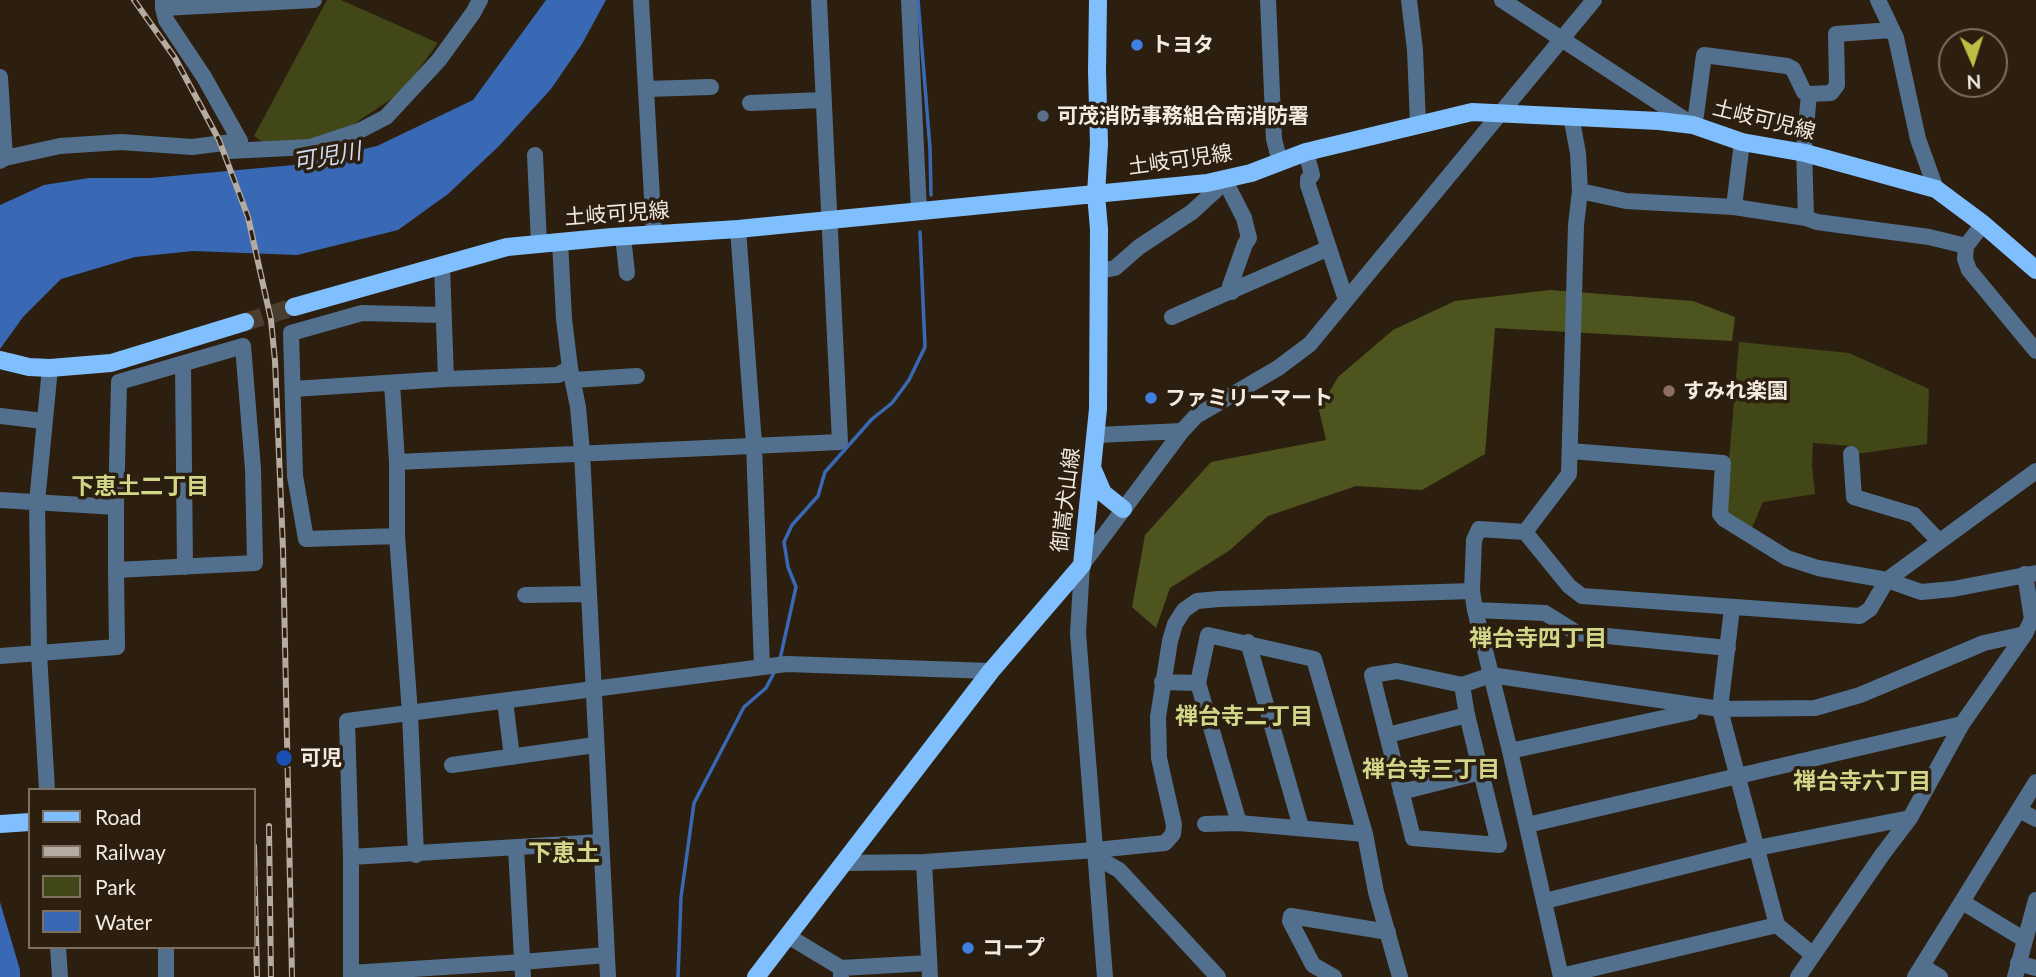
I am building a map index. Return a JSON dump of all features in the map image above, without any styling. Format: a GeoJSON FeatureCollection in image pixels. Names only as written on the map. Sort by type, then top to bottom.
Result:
{"type":"FeatureCollection","features":[{"type":"Feature","properties":{"kind":"main road","name":"御嵩犬山線"},"geometry":{"type":"LineString","coordinates":[[756,977],[991,671],[1082,565],[1097,435],[1098,0]]}},
{"type":"Feature","properties":{"kind":"main road","name":"土岐可児線"},"geometry":{"type":"LineString","coordinates":[[294,307],[507,247],[738,229],[1207,183],[1251,173],[1306,152],[1472,112],[1693,125],[1742,142],[1805,153],[1936,189],[1983,224],[2034,268]]}},
{"type":"Feature","properties":{"kind":"main road"},"geometry":{"type":"LineString","coordinates":[[5,362],[50,368],[111,363],[245,322]]}},
{"type":"Feature","properties":{"kind":"main road"},"geometry":{"type":"LineString","coordinates":[[1093,470],[1103,493],[1123,509]]}},
{"type":"Feature","properties":{"kind":"main road"},"geometry":{"type":"LineString","coordinates":[[0,824],[28,822]]}},
{"type":"Feature","properties":{"kind":"street"},"geometry":{"type":"LineString","coordinates":[[0,77],[2,160],[60,146],[121,142],[192,147],[240,141],[204,77],[166,20],[163,4],[314,0]]}},
{"type":"Feature","properties":{"kind":"street"},"geometry":{"type":"LineString","coordinates":[[229,151],[310,147],[361,130],[386,117],[439,60],[480,0]]}},
{"type":"Feature","properties":{"kind":"street"},"geometry":{"type":"LineString","coordinates":[[641,0],[654,234]]}},
{"type":"Feature","properties":{"kind":"street"},"geometry":{"type":"LineString","coordinates":[[397,462],[840,442],[819,0]]}},
{"type":"Feature","properties":{"kind":"street"},"geometry":{"type":"LineString","coordinates":[[909,0],[919,211]]}},
{"type":"Feature","properties":{"kind":"street"},"geometry":{"type":"LineString","coordinates":[[1268,0],[1274,139],[1280,162]]}},
{"type":"Feature","properties":{"kind":"street"},"geometry":{"type":"LineString","coordinates":[[1409,0],[1415,50],[1418,124]]}},
{"type":"Feature","properties":{"kind":"street"},"geometry":{"type":"LineString","coordinates":[[1502,0],[1693,125],[1704,55],[1787,66],[1793,69],[1804,92],[1832,93],[1837,85],[1836,34],[1892,30]]}},
{"type":"Feature","properties":{"kind":"street"},"geometry":{"type":"LineString","coordinates":[[1105,977],[1079,633],[1082,565],[1182,431],[1205,409],[1278,368],[1310,344],[1594,0]]}},
{"type":"Feature","properties":{"kind":"street"},"geometry":{"type":"LineString","coordinates":[[1878,0],[1892,30],[1906,77],[1918,139],[1936,189]]}},
{"type":"Feature","properties":{"kind":"street"},"geometry":{"type":"LineString","coordinates":[[646,89],[711,87]]}},
{"type":"Feature","properties":{"kind":"street"},"geometry":{"type":"LineString","coordinates":[[1806,218],[1805,153],[1809,94]]}},
{"type":"Feature","properties":{"kind":"street"},"geometry":{"type":"LineString","coordinates":[[750,103],[822,100]]}},
{"type":"Feature","properties":{"kind":"street"},"geometry":{"type":"LineString","coordinates":[[1525,532],[1569,474],[1576,225],[1580,191],[1578,153],[1570,116]]}},
{"type":"Feature","properties":{"kind":"street"},"geometry":{"type":"LineString","coordinates":[[1734,207],[1742,142]]}},
{"type":"Feature","properties":{"kind":"street"},"geometry":{"type":"LineString","coordinates":[[1306,152],[1312,175],[1308,179],[1308,185],[1346,300]]}},
{"type":"Feature","properties":{"kind":"street"},"geometry":{"type":"LineString","coordinates":[[535,155],[539,244]]}},
{"type":"Feature","properties":{"kind":"street"},"geometry":{"type":"LineString","coordinates":[[1099,271],[1115,268],[1139,247],[1192,212],[1224,179],[1244,218],[1249,238],[1230,286],[1232,292]]}},
{"type":"Feature","properties":{"kind":"street"},"geometry":{"type":"LineString","coordinates":[[1580,191],[1626,201],[1734,207],[1817,222],[1929,237],[1966,246]]}},
{"type":"Feature","properties":{"kind":"street"},"geometry":{"type":"LineString","coordinates":[[1983,224],[1966,246],[1965,259],[1969,270],[2036,351]]}},
{"type":"Feature","properties":{"kind":"street"},"geometry":{"type":"LineString","coordinates":[[738,229],[754,444],[762,667]]}},
{"type":"Feature","properties":{"kind":"street"},"geometry":{"type":"LineString","coordinates":[[623,236],[627,273]]}},
{"type":"Feature","properties":{"kind":"street"},"geometry":{"type":"LineString","coordinates":[[560,241],[582,452],[608,977]]}},
{"type":"Feature","properties":{"kind":"street"},"geometry":{"type":"LineString","coordinates":[[1172,317],[1329,248]]}},
{"type":"Feature","properties":{"kind":"street"},"geometry":{"type":"LineString","coordinates":[[442,266],[446,379]]}},
{"type":"Feature","properties":{"kind":"street"},"geometry":{"type":"LineString","coordinates":[[397,536],[306,539],[295,476],[291,333],[362,313],[442,315]]}},
{"type":"Feature","properties":{"kind":"street"},"geometry":{"type":"LineString","coordinates":[[0,656],[117,647],[116,570],[116,507],[119,383],[243,346],[253,469],[255,563],[116,570]]}},
{"type":"Feature","properties":{"kind":"street"},"geometry":{"type":"LineString","coordinates":[[183,365],[186,567]]}},
{"type":"Feature","properties":{"kind":"street"},"geometry":{"type":"LineString","coordinates":[[47,788],[39,653],[37,502],[50,368]]}},
{"type":"Feature","properties":{"kind":"street"},"geometry":{"type":"LineString","coordinates":[[294,389],[572,374],[637,376]]}},
{"type":"Feature","properties":{"kind":"street"},"geometry":{"type":"LineString","coordinates":[[392,383],[397,462],[397,536],[410,713],[416,855]]}},
{"type":"Feature","properties":{"kind":"street"},"geometry":{"type":"LineString","coordinates":[[0,415],[43,421]]}},
{"type":"Feature","properties":{"kind":"street"},"geometry":{"type":"LineString","coordinates":[[1097,435],[1182,431]]}},
{"type":"Feature","properties":{"kind":"street"},"geometry":{"type":"LineString","coordinates":[[1570,451],[1723,463],[1720,514],[1724,519],[1787,558],[1818,568],[1887,580],[1921,592],[1953,589],[2031,574],[2032,619],[2025,634],[1962,724],[1910,818],[1798,977]]}},
{"type":"Feature","properties":{"kind":"street"},"geometry":{"type":"LineString","coordinates":[[1851,454],[1854,497],[1914,515],[1939,541]]}},
{"type":"Feature","properties":{"kind":"street"},"geometry":{"type":"LineString","coordinates":[[1777,925],[1561,977],[1475,610],[1472,591],[1474,540],[1479,528],[1525,532],[1569,586],[1582,596],[1860,616],[1870,609],[1887,580],[2036,471]]}},
{"type":"Feature","properties":{"kind":"street"},"geometry":{"type":"LineString","coordinates":[[0,500],[116,507]]}},
{"type":"Feature","properties":{"kind":"street"},"geometry":{"type":"LineString","coordinates":[[844,863],[923,862],[1096,853],[1165,843],[1173,834],[1174,825],[1157,741],[1162,682],[1175,624],[1184,610],[1197,601],[1472,591]]}},
{"type":"Feature","properties":{"kind":"street"},"geometry":{"type":"LineString","coordinates":[[525,595],[588,594]]}},
{"type":"Feature","properties":{"kind":"street"},"geometry":{"type":"LineString","coordinates":[[1732,608],[1720,709],[1777,925],[1813,955]]}},
{"type":"Feature","properties":{"kind":"street"},"geometry":{"type":"LineString","coordinates":[[1475,610],[1545,613],[1577,633],[1728,648]]}},
{"type":"Feature","properties":{"kind":"street"},"geometry":{"type":"LineString","coordinates":[[1462,685],[1499,845],[1413,838],[1372,675],[1397,671],[1462,685],[1491,675],[1720,709],[1815,708],[1860,695],[1984,643],[2025,634]]}},
{"type":"Feature","properties":{"kind":"street"},"geometry":{"type":"LineString","coordinates":[[1239,823],[1198,684],[1208,635],[1314,659],[1365,834],[1376,892],[1400,977]]}},
{"type":"Feature","properties":{"kind":"street"},"geometry":{"type":"LineString","coordinates":[[1248,642],[1301,827]]}},
{"type":"Feature","properties":{"kind":"street"},"geometry":{"type":"LineString","coordinates":[[606,955],[522,970],[351,975],[347,721],[786,664],[991,671]]}},
{"type":"Feature","properties":{"kind":"street"},"geometry":{"type":"LineString","coordinates":[[1162,682],[1198,684]]}},
{"type":"Feature","properties":{"kind":"street"},"geometry":{"type":"LineString","coordinates":[[505,701],[512,757]]}},
{"type":"Feature","properties":{"kind":"street"},"geometry":{"type":"LineString","coordinates":[[1510,751],[1691,712],[1693,705]]}},
{"type":"Feature","properties":{"kind":"street"},"geometry":{"type":"LineString","coordinates":[[1388,735],[1467,715]]}},
{"type":"Feature","properties":{"kind":"street"},"geometry":{"type":"LineString","coordinates":[[1527,825],[1962,724]]}},
{"type":"Feature","properties":{"kind":"street"},"geometry":{"type":"LineString","coordinates":[[452,765],[595,745]]}},
{"type":"Feature","properties":{"kind":"street"},"geometry":{"type":"LineString","coordinates":[[1401,792],[1481,772]]}},
{"type":"Feature","properties":{"kind":"street"},"geometry":{"type":"LineString","coordinates":[[1940,977],[1919,972],[2036,782]]}},
{"type":"Feature","properties":{"kind":"street"},"geometry":{"type":"LineString","coordinates":[[2019,810],[2036,819]]}},
{"type":"Feature","properties":{"kind":"street"},"geometry":{"type":"LineString","coordinates":[[1545,901],[1757,848],[1910,818]]}},
{"type":"Feature","properties":{"kind":"street"},"geometry":{"type":"LineString","coordinates":[[1205,824],[1239,823],[1365,834]]}},
{"type":"Feature","properties":{"kind":"street"},"geometry":{"type":"LineString","coordinates":[[351,857],[601,842]]}},
{"type":"Feature","properties":{"kind":"street"},"geometry":{"type":"LineString","coordinates":[[516,848],[522,970]]}},
{"type":"Feature","properties":{"kind":"street"},"geometry":{"type":"LineString","coordinates":[[1096,853],[1119,870],[1209,973]]}},
{"type":"Feature","properties":{"kind":"street"},"geometry":{"type":"LineString","coordinates":[[788,936],[841,973],[929,970],[923,862]]}},
{"type":"Feature","properties":{"kind":"street"},"geometry":{"type":"LineString","coordinates":[[1963,900],[1964,904],[2025,940]]}},
{"type":"Feature","properties":{"kind":"street"},"geometry":{"type":"LineString","coordinates":[[2036,900],[2017,970],[2036,968]]}},
{"type":"Feature","properties":{"kind":"street"},"geometry":{"type":"LineString","coordinates":[[1334,977],[1313,965],[1290,921],[1291,916],[1388,932]]}},
{"type":"Feature","properties":{"kind":"street"},"geometry":{"type":"LineString","coordinates":[[58,949],[60,977]]}},
{"type":"Feature","properties":{"kind":"street"},"geometry":{"type":"LineString","coordinates":[[166,949],[166,977]]}},
{"type":"Feature","properties":{"kind":"green space"},"geometry":{"type":"Polygon","coordinates":[[[327,0],[341,0],[438,43],[403,91],[351,126],[307,143],[269,147],[254,136],[327,0]]]}},
{"type":"Feature","properties":{"kind":"green space"},"geometry":{"type":"Polygon","coordinates":[[[1550,290],[1693,301],[1735,317],[1732,341],[1495,328],[1485,454],[1422,490],[1356,486],[1268,516],[1230,550],[1170,588],[1156,628],[1132,607],[1145,535],[1211,462],[1326,440],[1319,410],[1338,377],[1393,330],[1455,301],[1550,290]]]}},
{"type":"Feature","properties":{"kind":"green space"},"geometry":{"type":"Polygon","coordinates":[[[1739,342],[1849,353],[1929,389],[1927,444],[1856,454],[1851,446],[1813,443],[1815,494],[1763,502],[1749,535],[1724,519],[1739,342]]]}},
{"type":"Feature","properties":{"kind":"water"},"geometry":{"type":"Polygon","coordinates":[[[546,0],[606,0],[582,44],[551,89],[499,146],[448,194],[398,230],[297,255],[193,251],[135,257],[61,279],[23,317],[0,349],[0,205],[44,185],[89,178],[150,178],[294,165],[377,146],[473,100],[546,0]]]}},
{"type":"Feature","properties":{"kind":"water"},"geometry":{"type":"Polygon","coordinates":[[[0,902],[20,970],[20,977],[0,977],[0,902]]]}},
{"type":"Feature","properties":{"kind":"waterway"},"geometry":{"type":"LineString","coordinates":[[918,0],[930,148],[931,195]]}},
{"type":"Feature","properties":{"kind":"waterway"},"geometry":{"type":"LineString","coordinates":[[780,659],[796,587],[788,567],[784,542],[792,525],[818,496],[825,472],[872,419],[892,403],[909,380],[925,347],[920,232]]}},
{"type":"Feature","properties":{"kind":"waterway"},"geometry":{"type":"LineString","coordinates":[[678,977],[681,897],[694,803],[744,707],[766,688],[776,669]]}},
{"type":"Feature","properties":{"kind":"tunnel"},"geometry":{"type":"LineString","coordinates":[[245,322],[294,307]]}},
{"type":"Feature","properties":{"kind":"railway"},"geometry":{"type":"LineString","coordinates":[[134,0],[175,58],[219,140],[248,217],[271,320],[283,549],[292,977]]}},
{"type":"Feature","properties":{"kind":"railway"},"geometry":{"type":"LineString","coordinates":[[269,826],[271,977]]}},
{"type":"Feature","properties":{"kind":"railway"},"geometry":{"type":"LineString","coordinates":[[256,933],[257,977]]}},
{"type":"Feature","properties":{"kind":"place","name":"トヨタ"},"geometry":{"type":"Point","coordinates":[1137,45]}},
{"type":"Feature","properties":{"kind":"place","name":"可茂消防事務組合南消防署"},"geometry":{"type":"Point","coordinates":[1043,116]}},
{"type":"Feature","properties":{"kind":"place","name":"すみれ楽園"},"geometry":{"type":"Point","coordinates":[1669,391]}},
{"type":"Feature","properties":{"kind":"place","name":"ファミリーマート"},"geometry":{"type":"Point","coordinates":[1151,398]}},
{"type":"Feature","properties":{"kind":"place","name":"可児"},"geometry":{"type":"Point","coordinates":[284,758]}},
{"type":"Feature","properties":{"kind":"place","name":"コープ"},"geometry":{"type":"Point","coordinates":[968,948]}},
{"type":"Feature","properties":{"kind":"district","name":"下恵土二丁目"},"geometry":{"type":"Point","coordinates":[140,487]}},
{"type":"Feature","properties":{"kind":"district","name":"禅台寺四丁目"},"geometry":{"type":"Point","coordinates":[1538,639]}},
{"type":"Feature","properties":{"kind":"district","name":"禅台寺二丁目"},"geometry":{"type":"Point","coordinates":[1244,717]}},
{"type":"Feature","properties":{"kind":"district","name":"禅台寺三丁目"},"geometry":{"type":"Point","coordinates":[1431,770]}},
{"type":"Feature","properties":{"kind":"district","name":"禅台寺六丁目"},"geometry":{"type":"Point","coordinates":[1862,782]}},
{"type":"Feature","properties":{"kind":"district","name":"下恵土"},"geometry":{"type":"Point","coordinates":[564,853]}},
{"type":"Feature","properties":{"kind":"water label","name":"可児川"},"geometry":{"type":"Point","coordinates":[327,157]}}]}
